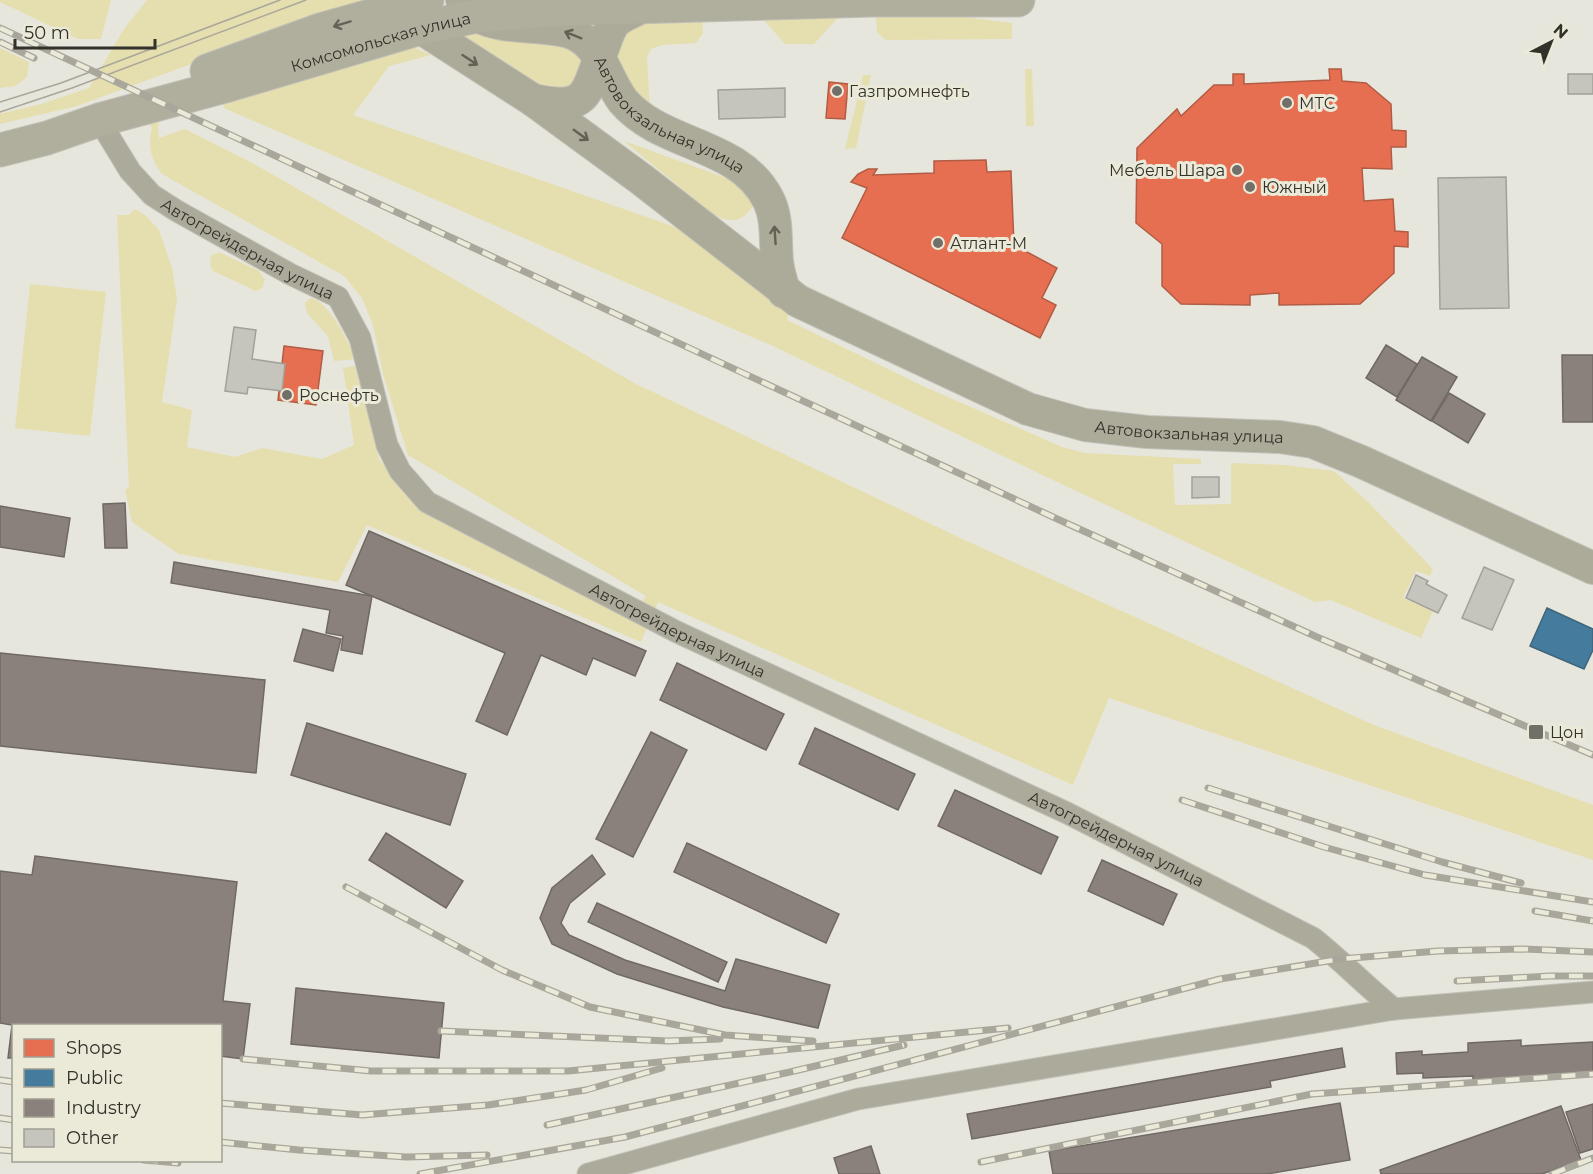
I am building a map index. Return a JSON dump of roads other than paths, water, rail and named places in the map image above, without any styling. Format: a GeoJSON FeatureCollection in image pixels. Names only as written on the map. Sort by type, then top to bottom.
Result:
{"type":"FeatureCollection","features":[{"type":"Feature","properties":{"kind":"main road","name":"Комсомольская улица"},"geometry":{"type":"LineString","coordinates":[[0,150],[232,84],[410,9],[640,8],[873,0],[1018,0]]}},
{"type":"Feature","properties":{"kind":"street","name":"Автовокзальная улица"},"geometry":{"type":"LineString","coordinates":[[470,8],[505,24],[573,34],[584,39],[599,58],[623,101],[646,121],[735,162],[755,179],[768,199],[774,216],[777,265],[784,292]]}},
{"type":"Feature","properties":{"kind":"street"},"geometry":{"type":"LineString","coordinates":[[533,100],[554,105],[570,104],[579,99],[586,92],[615,22],[640,8]]}},
{"type":"Feature","properties":{"kind":"street","name":"Автовокзальная улица"},"geometry":{"type":"LineString","coordinates":[[410,9],[641,179],[798,301],[1028,409],[1085,425],[1147,432],[1280,437],[1312,442],[1362,462],[1593,568]]}},
{"type":"Feature","properties":{"kind":"street","name":"Автогрейдерная улица"},"geometry":{"type":"LineString","coordinates":[[99,120],[130,171],[152,195],[177,212],[290,274],[338,297],[360,338],[387,445],[400,471],[427,502],[668,627],[1067,813],[1313,938],[1340,959],[1394,1009]]}},
{"type":"Feature","properties":{"kind":"street"},"geometry":{"type":"LineString","coordinates":[[588,1174],[858,1099],[1394,1009],[1593,992]]}},
{"type":"Feature","properties":{"kind":"tram line"},"geometry":{"type":"LineString","coordinates":[[0,102],[61,83],[280,0]]}},
{"type":"Feature","properties":{"kind":"tram line"},"geometry":{"type":"LineString","coordinates":[[0,112],[72,88],[306,0]]}},
{"type":"Feature","properties":{"kind":"railway"},"geometry":{"type":"LineString","coordinates":[[0,28],[1066,523],[1317,637],[1593,755]]}},
{"type":"Feature","properties":{"kind":"railway"},"geometry":{"type":"LineString","coordinates":[[0,42],[34,58]]}},
{"type":"Feature","properties":{"kind":"railway"},"geometry":{"type":"LineString","coordinates":[[1208,788],[1442,862],[1521,883]]}},
{"type":"Feature","properties":{"kind":"railway"},"geometry":{"type":"LineString","coordinates":[[1182,800],[1324,847],[1425,875],[1593,902]]}},
{"type":"Feature","properties":{"kind":"railway"},"geometry":{"type":"LineString","coordinates":[[346,887],[502,970],[590,1007],[725,1035],[813,1041]]}},
{"type":"Feature","properties":{"kind":"railway"},"geometry":{"type":"LineString","coordinates":[[1535,911],[1593,921]]}},
{"type":"Feature","properties":{"kind":"railway"},"geometry":{"type":"LineString","coordinates":[[420,1174],[625,1137],[1220,979],[1340,959],[1438,951],[1522,949],[1593,952]]}},
{"type":"Feature","properties":{"kind":"railway"},"geometry":{"type":"LineString","coordinates":[[1457,981],[1593,976]]}},
{"type":"Feature","properties":{"kind":"railway"},"geometry":{"type":"LineString","coordinates":[[243,1059],[371,1071],[568,1071],[1008,1028]]}},
{"type":"Feature","properties":{"kind":"railway"},"geometry":{"type":"LineString","coordinates":[[441,1031],[668,1041],[720,1039]]}},
{"type":"Feature","properties":{"kind":"railway"},"geometry":{"type":"LineString","coordinates":[[547,1125],[904,1045]]}},
{"type":"Feature","properties":{"kind":"railway"},"geometry":{"type":"LineString","coordinates":[[222,1103],[362,1115],[488,1105],[586,1090],[662,1068]]}},
{"type":"Feature","properties":{"kind":"railway"},"geometry":{"type":"LineString","coordinates":[[981,1162],[1312,1094],[1593,1074]]}},
{"type":"Feature","properties":{"kind":"railway"},"geometry":{"type":"LineString","coordinates":[[0,1080],[12,1082]]}},
{"type":"Feature","properties":{"kind":"railway"},"geometry":{"type":"LineString","coordinates":[[0,1118],[12,1120]]}},
{"type":"Feature","properties":{"kind":"railway"},"geometry":{"type":"LineString","coordinates":[[222,1142],[406,1157],[487,1155]]}},
{"type":"Feature","properties":{"kind":"railway"},"geometry":{"type":"LineString","coordinates":[[0,1150],[12,1151]]}},
{"type":"Feature","properties":{"kind":"railway"},"geometry":{"type":"LineString","coordinates":[[1552,1174],[1593,1158]]}},
{"type":"Feature","properties":{"kind":"railway"},"geometry":{"type":"LineString","coordinates":[[167,1162],[178,1163]]}},
{"type":"Feature","properties":{"kind":"place","name":"Газпромнефть"},"geometry":{"type":"Point","coordinates":[837,91]}},
{"type":"Feature","properties":{"kind":"place","name":"МТС"},"geometry":{"type":"Point","coordinates":[1287,103]}},
{"type":"Feature","properties":{"kind":"place","name":"Мебель Шара"},"geometry":{"type":"Point","coordinates":[1237,170]}},
{"type":"Feature","properties":{"kind":"place","name":"Южный"},"geometry":{"type":"Point","coordinates":[1250,187]}},
{"type":"Feature","properties":{"kind":"place","name":"Атлант-М"},"geometry":{"type":"Point","coordinates":[938,243]}},
{"type":"Feature","properties":{"kind":"place","name":"Роснефть"},"geometry":{"type":"Point","coordinates":[287,395]}},
{"type":"Feature","properties":{"kind":"place","name":"Цон"},"geometry":{"type":"Point","coordinates":[1536,732]}}]}
